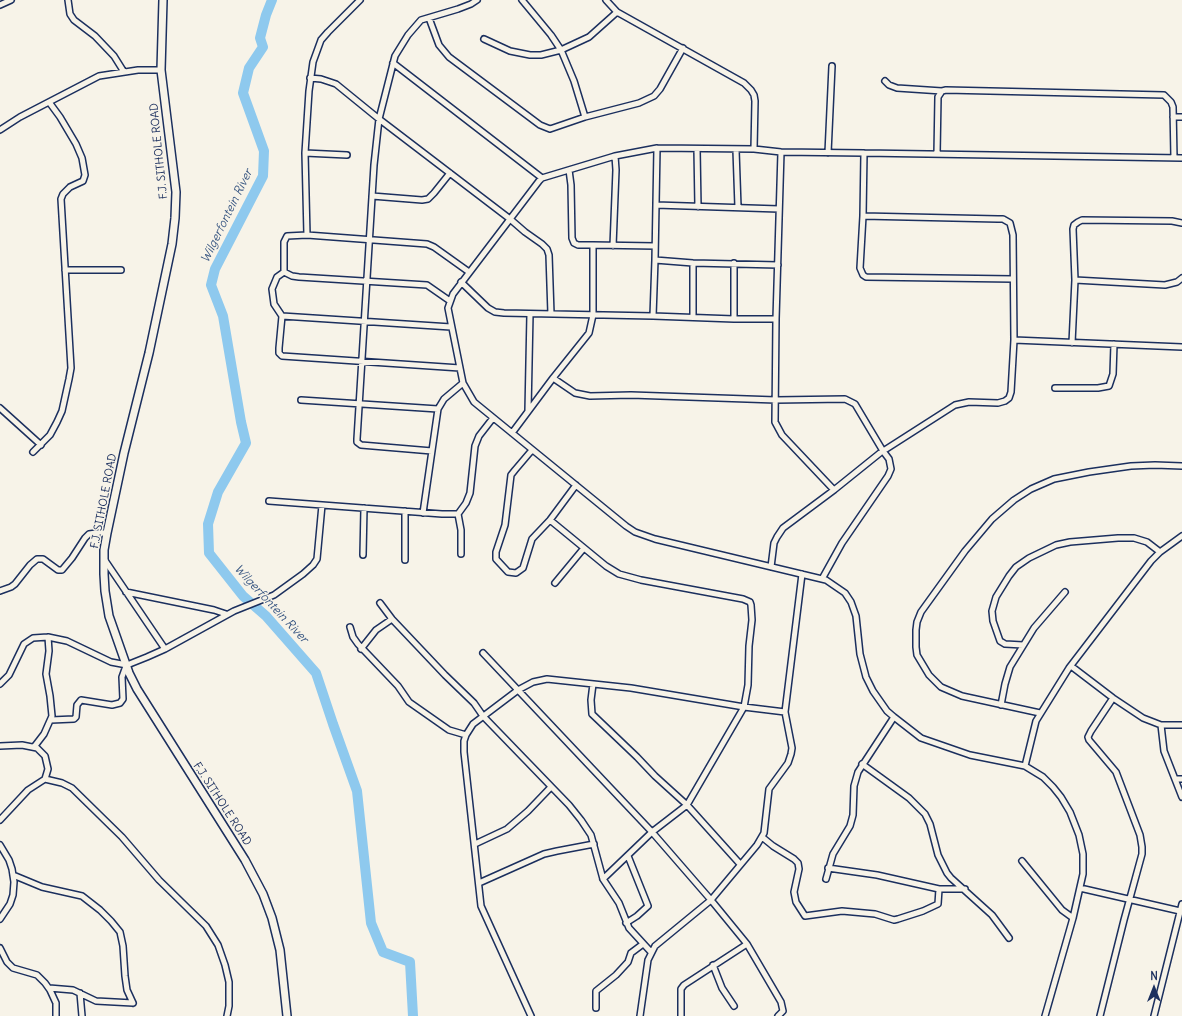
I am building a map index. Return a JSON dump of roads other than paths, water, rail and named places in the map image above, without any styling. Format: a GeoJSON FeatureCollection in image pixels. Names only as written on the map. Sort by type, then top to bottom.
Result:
{"type":"FeatureCollection","features":[{"type":"Feature","properties":{"kind":"street"},"geometry":{"type":"LineString","coordinates":[[0,5],[11,0]]}},
{"type":"Feature","properties":{"kind":"street"},"geometry":{"type":"LineString","coordinates":[[68,0],[70,14],[74,20],[100,41],[114,56],[124,72]]}},
{"type":"Feature","properties":{"kind":"street","name":"F.J. SITHOLE ROAD"},"geometry":{"type":"LineString","coordinates":[[163,0],[161,70],[176,192],[172,244],[149,353],[124,453],[107,533],[104,559],[105,585],[109,616],[137,690],[245,860],[263,894],[272,918],[280,950],[287,1016]]}},
{"type":"Feature","properties":{"kind":"street"},"geometry":{"type":"LineString","coordinates":[[307,236],[305,152],[310,78],[313,62],[321,40],[360,0]]}},
{"type":"Feature","properties":{"kind":"street"},"geometry":{"type":"LineString","coordinates":[[432,451],[359,444],[357,439],[374,165],[379,119],[395,56],[416,26],[422,20],[471,4],[477,0]]}},
{"type":"Feature","properties":{"kind":"street"},"geometry":{"type":"LineString","coordinates":[[522,0],[551,35],[561,50],[574,81],[585,117]]}},
{"type":"Feature","properties":{"kind":"street"},"geometry":{"type":"LineString","coordinates":[[606,0],[617,12],[744,83],[753,92],[755,101],[754,149]]}},
{"type":"Feature","properties":{"kind":"street"},"geometry":{"type":"LineString","coordinates":[[484,39],[510,51],[530,55],[541,55],[561,50],[589,37],[617,12]]}},
{"type":"Feature","properties":{"kind":"street"},"geometry":{"type":"LineString","coordinates":[[429,18],[442,51],[540,125],[550,129],[585,117],[639,103],[654,96],[660,89],[683,48]]}},
{"type":"Feature","properties":{"kind":"street"},"geometry":{"type":"LineString","coordinates":[[393,63],[542,178]]}},
{"type":"Feature","properties":{"kind":"street"},"geometry":{"type":"LineString","coordinates":[[828,153],[832,66]]}},
{"type":"Feature","properties":{"kind":"street"},"geometry":{"type":"LineString","coordinates":[[0,130],[20,117],[99,76],[124,72],[161,70]]}},
{"type":"Feature","properties":{"kind":"street"},"geometry":{"type":"LineString","coordinates":[[310,78],[321,79],[336,84],[547,249],[550,263],[551,314]]}},
{"type":"Feature","properties":{"kind":"street"},"geometry":{"type":"LineString","coordinates":[[885,80],[889,85],[897,88],[942,91],[1164,95],[1171,102],[1173,107],[1174,158]]}},
{"type":"Feature","properties":{"kind":"street"},"geometry":{"type":"LineString","coordinates":[[937,154],[937,101],[942,91]]}},
{"type":"Feature","properties":{"kind":"street"},"geometry":{"type":"LineString","coordinates":[[33,452],[50,435],[62,410],[70,379],[71,368],[62,197],[70,187],[84,181],[82,158],[70,132],[49,102]]}},
{"type":"Feature","properties":{"kind":"street"},"geometry":{"type":"LineString","coordinates":[[1173,117],[1182,117]]}},
{"type":"Feature","properties":{"kind":"street"},"geometry":{"type":"LineString","coordinates":[[1045,1016],[1073,918],[1083,874],[1083,854],[1079,835],[1070,812],[1054,787],[1043,777],[1025,766],[970,755],[921,738],[887,711],[873,691],[866,677],[860,654],[856,616],[851,602],[845,593],[826,580],[645,536],[626,526],[474,402],[463,382],[448,308],[452,294],[535,185],[542,178],[615,156],[657,148],[754,149],[781,152],[828,153],[1182,158]]}},
{"type":"Feature","properties":{"kind":"street"},"geometry":{"type":"LineString","coordinates":[[653,316],[657,148]]}},
{"type":"Feature","properties":{"kind":"street"},"geometry":{"type":"LineString","coordinates":[[697,149],[698,207]]}},
{"type":"Feature","properties":{"kind":"street"},"geometry":{"type":"LineString","coordinates":[[736,150],[738,207]]}},
{"type":"Feature","properties":{"kind":"street"},"geometry":{"type":"LineString","coordinates":[[305,152],[347,155]]}},
{"type":"Feature","properties":{"kind":"street"},"geometry":{"type":"LineString","coordinates":[[781,152],[776,319],[775,419],[779,429],[834,490]]}},
{"type":"Feature","properties":{"kind":"street"},"geometry":{"type":"LineString","coordinates":[[864,153],[860,268],[863,275],[866,277],[1013,279]]}},
{"type":"Feature","properties":{"kind":"street"},"geometry":{"type":"LineString","coordinates":[[614,246],[615,156]]}},
{"type":"Feature","properties":{"kind":"street"},"geometry":{"type":"LineString","coordinates":[[569,170],[571,185],[572,241],[574,243],[578,245],[593,246],[655,246]]}},
{"type":"Feature","properties":{"kind":"street"},"geometry":{"type":"LineString","coordinates":[[372,196],[422,200],[428,199],[450,173]]}},
{"type":"Feature","properties":{"kind":"street"},"geometry":{"type":"LineString","coordinates":[[656,204],[698,207],[779,209]]}},
{"type":"Feature","properties":{"kind":"street"},"geometry":{"type":"LineString","coordinates":[[771,567],[774,543],[783,528],[883,451],[955,405],[969,402],[998,403],[1009,398],[1011,392],[1014,340],[1012,229],[1010,223],[1007,220],[998,219],[863,216]]}},
{"type":"Feature","properties":{"kind":"street"},"geometry":{"type":"LineString","coordinates":[[1072,343],[1075,280],[1073,229],[1078,222],[1090,220],[1172,221],[1182,223]]}},
{"type":"Feature","properties":{"kind":"street"},"geometry":{"type":"LineString","coordinates":[[284,272],[283,246],[287,236],[421,243],[430,245],[469,272]]}},
{"type":"Feature","properties":{"kind":"street"},"geometry":{"type":"LineString","coordinates":[[512,433],[589,333],[592,315],[593,246]]}},
{"type":"Feature","properties":{"kind":"street"},"geometry":{"type":"LineString","coordinates":[[655,260],[778,264]]}},
{"type":"Feature","properties":{"kind":"street"},"geometry":{"type":"LineString","coordinates":[[693,262],[693,317]]}},
{"type":"Feature","properties":{"kind":"street"},"geometry":{"type":"LineString","coordinates":[[734,263],[734,320]]}},
{"type":"Feature","properties":{"kind":"street"},"geometry":{"type":"LineString","coordinates":[[65,270],[121,270]]}},
{"type":"Feature","properties":{"kind":"street"},"geometry":{"type":"LineString","coordinates":[[284,272],[292,276],[299,277],[368,280],[427,285],[450,301]]}},
{"type":"Feature","properties":{"kind":"street"},"geometry":{"type":"LineString","coordinates":[[284,272],[277,277],[272,289],[274,304],[282,316],[279,348],[279,353],[282,356],[460,368]]}},
{"type":"Feature","properties":{"kind":"street"},"geometry":{"type":"LineString","coordinates":[[1075,280],[1165,285],[1177,282],[1182,278]]}},
{"type":"Feature","properties":{"kind":"street"},"geometry":{"type":"LineString","coordinates":[[461,282],[492,310],[504,313],[693,317],[734,320],[776,319]]}},
{"type":"Feature","properties":{"kind":"street"},"geometry":{"type":"LineString","coordinates":[[528,412],[530,314]]}},
{"type":"Feature","properties":{"kind":"street"},"geometry":{"type":"LineString","coordinates":[[282,316],[451,326]]}},
{"type":"Feature","properties":{"kind":"street"},"geometry":{"type":"LineString","coordinates":[[1014,340],[1182,347]]}},
{"type":"Feature","properties":{"kind":"street"},"geometry":{"type":"LineString","coordinates":[[1055,388],[1098,388],[1110,386],[1113,374],[1114,344]]}},
{"type":"Feature","properties":{"kind":"street"},"geometry":{"type":"LineString","coordinates":[[553,378],[575,393],[590,396],[631,395],[776,400],[845,399],[851,401],[858,408],[883,451],[890,459],[891,463],[888,476],[842,543],[822,579]]}},
{"type":"Feature","properties":{"kind":"street"},"geometry":{"type":"LineString","coordinates":[[423,513],[438,409],[444,399],[463,382]]}},
{"type":"Feature","properties":{"kind":"street"},"geometry":{"type":"LineString","coordinates":[[301,400],[438,409]]}},
{"type":"Feature","properties":{"kind":"street"},"geometry":{"type":"LineString","coordinates":[[0,408],[41,445]]}},
{"type":"Feature","properties":{"kind":"street"},"geometry":{"type":"LineString","coordinates":[[461,554],[461,530],[458,514],[466,503],[470,493],[475,446],[478,436],[493,418]]}},
{"type":"Feature","properties":{"kind":"street"},"geometry":{"type":"LineString","coordinates":[[532,450],[511,475],[505,525],[496,552],[496,559],[508,572],[516,573],[523,568],[532,539],[550,520],[576,485]]}},
{"type":"Feature","properties":{"kind":"street"},"geometry":{"type":"LineString","coordinates":[[1040,713],[962,696],[941,687],[929,676],[917,655],[915,640],[919,617],[965,551],[992,519],[1014,500],[1031,489],[1047,482],[1089,472],[1131,466],[1182,466]]}},
{"type":"Feature","properties":{"kind":"street"},"geometry":{"type":"LineString","coordinates":[[269,501],[423,513],[458,514]]}},
{"type":"Feature","properties":{"kind":"street"},"geometry":{"type":"LineString","coordinates":[[0,684],[9,675],[21,648],[28,640],[37,637],[48,637],[67,641],[111,662],[127,665],[165,649],[226,614],[274,595],[303,574],[317,559],[322,505]]}},
{"type":"Feature","properties":{"kind":"street"},"geometry":{"type":"LineString","coordinates":[[363,555],[364,508]]}},
{"type":"Feature","properties":{"kind":"street"},"geometry":{"type":"LineString","coordinates":[[404,511],[404,560]]}},
{"type":"Feature","properties":{"kind":"street"},"geometry":{"type":"LineString","coordinates":[[550,520],[619,574],[641,580],[743,599],[750,602],[752,605],[748,685],[744,707],[687,805],[652,832],[603,879]]}},
{"type":"Feature","properties":{"kind":"street"},"geometry":{"type":"LineString","coordinates":[[0,591],[15,584],[30,565],[37,559],[43,559],[58,570],[62,570],[89,534],[107,533]]}},
{"type":"Feature","properties":{"kind":"street"},"geometry":{"type":"LineString","coordinates":[[1025,766],[1034,728],[1040,713],[1071,666],[1160,552],[1182,536]]}},
{"type":"Feature","properties":{"kind":"street"},"geometry":{"type":"LineString","coordinates":[[1023,645],[1004,644],[1000,641],[993,621],[992,611],[996,597],[1009,576],[1016,567],[1029,558],[1056,545],[1070,542],[1118,538],[1134,538],[1147,542],[1160,552]]}},
{"type":"Feature","properties":{"kind":"street"},"geometry":{"type":"LineString","coordinates":[[555,583],[584,548]]}},
{"type":"Feature","properties":{"kind":"street"},"geometry":{"type":"LineString","coordinates":[[104,559],[165,649]]}},
{"type":"Feature","properties":{"kind":"street"},"geometry":{"type":"LineString","coordinates":[[640,1016],[648,960],[651,952],[662,939],[711,900],[762,837],[769,789],[788,763],[792,748],[785,712],[802,574]]}},
{"type":"Feature","properties":{"kind":"street"},"geometry":{"type":"LineString","coordinates":[[126,592],[214,610],[226,614]]}},
{"type":"Feature","properties":{"kind":"street"},"geometry":{"type":"LineString","coordinates":[[1001,705],[1010,667],[1034,628],[1065,592]]}},
{"type":"Feature","properties":{"kind":"street"},"geometry":{"type":"LineString","coordinates":[[380,603],[392,619],[474,704],[483,716],[581,820],[591,835],[603,879],[618,903],[626,923],[632,932],[651,952]]}},
{"type":"Feature","properties":{"kind":"street"},"geometry":{"type":"LineString","coordinates":[[361,649],[376,630],[392,619]]}},
{"type":"Feature","properties":{"kind":"street"},"geometry":{"type":"LineString","coordinates":[[350,627],[353,637],[361,649],[398,686],[409,702],[449,730],[466,735]]}},
{"type":"Feature","properties":{"kind":"street"},"geometry":{"type":"LineString","coordinates":[[34,747],[44,734],[51,720],[50,696],[46,674],[49,651],[48,637]]}},
{"type":"Feature","properties":{"kind":"street"},"geometry":{"type":"LineString","coordinates":[[483,653],[652,832],[711,900],[746,944],[782,1006],[783,1011],[778,1016]]}},
{"type":"Feature","properties":{"kind":"street"},"geometry":{"type":"LineString","coordinates":[[51,720],[74,719],[76,717],[77,705],[81,700],[112,705],[120,703],[123,699],[122,677],[127,665]]}},
{"type":"Feature","properties":{"kind":"street"},"geometry":{"type":"LineString","coordinates":[[1071,666],[1113,698],[1143,718],[1161,725],[1182,725]]}},
{"type":"Feature","properties":{"kind":"street"},"geometry":{"type":"LineString","coordinates":[[531,1016],[481,906],[464,752],[464,741],[473,724],[518,690],[532,682],[539,680],[557,680],[631,688],[744,707],[785,712]]}},
{"type":"Feature","properties":{"kind":"street"},"geometry":{"type":"LineString","coordinates":[[594,684],[591,700],[592,714],[687,805],[740,864]]}},
{"type":"Feature","properties":{"kind":"street"},"geometry":{"type":"LineString","coordinates":[[1100,1016],[1142,854],[1142,842],[1140,835],[1116,772],[1088,737],[1091,730],[1113,698]]}},
{"type":"Feature","properties":{"kind":"street"},"geometry":{"type":"LineString","coordinates":[[826,879],[830,860],[835,849],[850,826],[853,815],[854,786],[858,772],[894,717]]}},
{"type":"Feature","properties":{"kind":"street"},"geometry":{"type":"LineString","coordinates":[[1161,725],[1164,751],[1182,797]]}},
{"type":"Feature","properties":{"kind":"street"},"geometry":{"type":"LineString","coordinates":[[0,746],[22,745],[41,750],[47,762],[48,769],[45,779],[28,790],[0,820]]}},
{"type":"Feature","properties":{"kind":"street"},"geometry":{"type":"LineString","coordinates":[[862,764],[909,798],[925,814],[930,824],[938,855],[947,873],[992,915],[1009,938]]}},
{"type":"Feature","properties":{"kind":"street"},"geometry":{"type":"LineString","coordinates":[[45,779],[62,782],[72,788],[122,837],[159,880],[206,926],[218,945],[229,982],[229,1006],[227,1016]]}},
{"type":"Feature","properties":{"kind":"street"},"geometry":{"type":"LineString","coordinates":[[1175,779],[1182,779]]}},
{"type":"Feature","properties":{"kind":"street"},"geometry":{"type":"LineString","coordinates":[[475,844],[507,829],[528,811],[551,787]]}},
{"type":"Feature","properties":{"kind":"street"},"geometry":{"type":"LineString","coordinates":[[762,837],[798,863],[799,869],[794,892],[796,902],[805,916],[842,911],[875,914],[894,920],[923,911],[938,904],[939,889]]}},
{"type":"Feature","properties":{"kind":"street"},"geometry":{"type":"LineString","coordinates":[[478,883],[544,854],[557,850],[594,844]]}},
{"type":"Feature","properties":{"kind":"street"},"geometry":{"type":"LineString","coordinates":[[0,845],[9,860],[13,875],[10,904],[0,919]]}},
{"type":"Feature","properties":{"kind":"street"},"geometry":{"type":"LineString","coordinates":[[626,923],[648,906],[628,856]]}},
{"type":"Feature","properties":{"kind":"street"},"geometry":{"type":"LineString","coordinates":[[1022,861],[1062,910],[1073,918]]}},
{"type":"Feature","properties":{"kind":"street"},"geometry":{"type":"LineString","coordinates":[[828,868],[871,874],[939,889],[965,889]]}},
{"type":"Feature","properties":{"kind":"street"},"geometry":{"type":"LineString","coordinates":[[13,875],[42,887],[82,896],[100,910],[120,932],[123,946],[127,990],[133,1003],[96,1001],[80,993],[62,988],[49,988]]}},
{"type":"Feature","properties":{"kind":"street"},"geometry":{"type":"LineString","coordinates":[[1080,888],[1180,911]]}},
{"type":"Feature","properties":{"kind":"street"},"geometry":{"type":"LineString","coordinates":[[1154,1016],[1182,904]]}},
{"type":"Feature","properties":{"kind":"street"},"geometry":{"type":"LineString","coordinates":[[596,1008],[596,991],[628,962],[631,954],[643,944]]}},
{"type":"Feature","properties":{"kind":"street"},"geometry":{"type":"LineString","coordinates":[[681,1016],[682,986],[746,944]]}},
{"type":"Feature","properties":{"kind":"street"},"geometry":{"type":"LineString","coordinates":[[0,948],[7,962],[13,968],[37,975],[42,979],[49,988],[56,1003],[56,1016]]}},
{"type":"Feature","properties":{"kind":"street"},"geometry":{"type":"LineString","coordinates":[[713,965],[722,988],[734,1006]]}},
{"type":"Feature","properties":{"kind":"street"},"geometry":{"type":"LineString","coordinates":[[80,993],[82,1016]]}},
{"type":"Feature","properties":{"kind":"waterway","name":"Wilgerfontein River"},"geometry":{"type":"LineString","coordinates":[[272,0],[266,15],[260,38],[263,47],[249,68],[243,93],[264,151],[263,176],[215,269],[211,285],[223,316],[246,443],[218,492],[208,524],[209,553],[243,596],[266,616],[316,673],[357,791],[371,923],[383,952],[410,962],[413,1016]]}}]}
